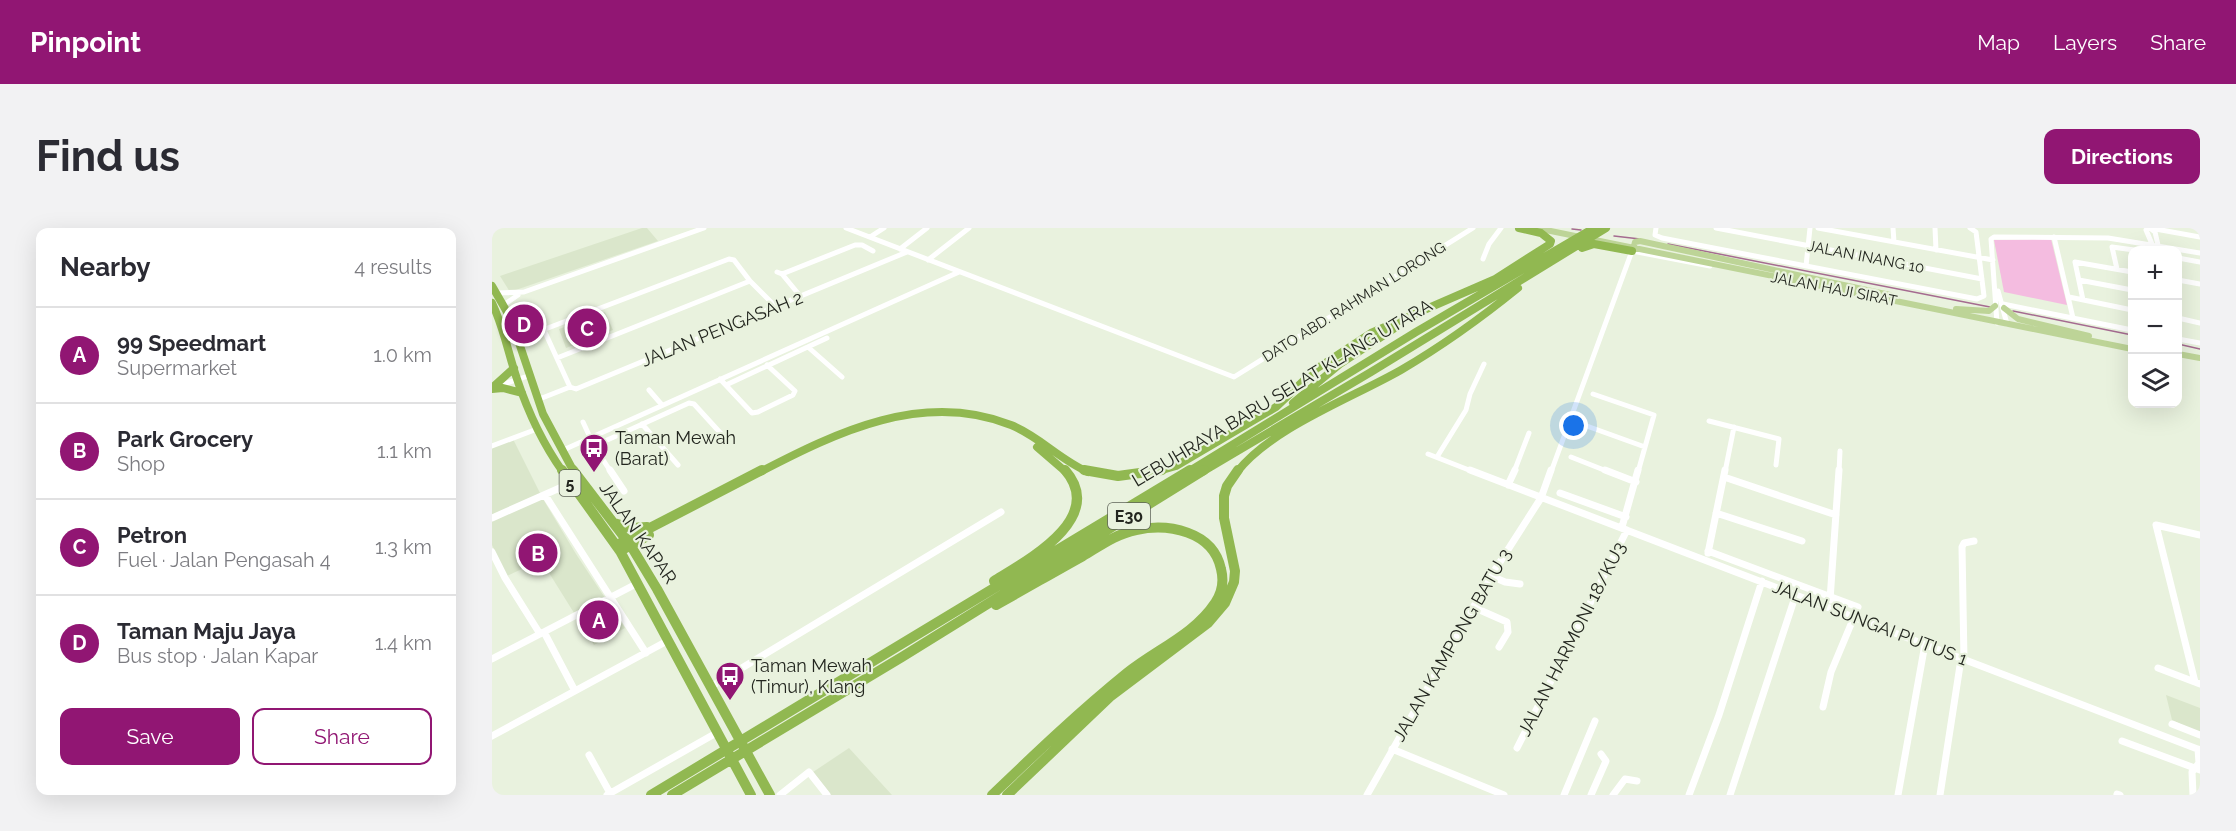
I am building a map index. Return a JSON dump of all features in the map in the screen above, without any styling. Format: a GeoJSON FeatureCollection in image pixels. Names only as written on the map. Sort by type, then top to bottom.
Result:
{"type":"FeatureCollection","features":[{"type":"Feature","properties":{"kind":"highway"},"geometry":{"type":"LineString","coordinates":[[1493,280],[1550,244],[1551,241],[1541,233],[1519,228]]}},
{"type":"Feature","properties":{"kind":"highway","name":"LEBUHRAYA BARU SELAT KLANG UTARA"},"geometry":{"type":"LineString","coordinates":[[651,795],[824,696],[902,657],[1191,478],[1371,372],[1546,262],[1594,228]]}},
{"type":"Feature","properties":{"kind":"highway","name":"LEBUHRAYA BARU SELAT KLANG UTARA"},"geometry":{"type":"LineString","coordinates":[[672,795],[959,608],[1416,332],[1606,228]]}},
{"type":"Feature","properties":{"kind":"highway"},"geometry":{"type":"LineString","coordinates":[[618,548],[845,430],[892,416],[914,413],[962,413],[996,419],[1026,432],[1070,464],[1091,473],[1125,477],[1160,471],[1176,466],[1276,407],[1316,369],[1371,333],[1493,280],[1594,244],[1632,251]]}},
{"type":"Feature","properties":{"kind":"highway"},"geometry":{"type":"LineString","coordinates":[[1007,795],[1111,696],[1208,623],[1225,603],[1234,582],[1235,571],[1223,507],[1227,487],[1238,469],[1258,451],[1302,424],[1402,370],[1439,346],[1487,312],[1546,262]]}},
{"type":"Feature","properties":{"kind":"highway","name":"JALAN KAPAR"},"geometry":{"type":"LineString","coordinates":[[492,286],[505,304],[519,339],[528,376],[561,452],[639,558],[771,795]]}},
{"type":"Feature","properties":{"kind":"highway","name":"JALAN KAPAR"},"geometry":{"type":"LineString","coordinates":[[492,303],[501,322],[517,380],[537,429],[570,483],[618,548],[752,795]]}},
{"type":"Feature","properties":{"kind":"highway"},"geometry":{"type":"LineString","coordinates":[[1279,416],[1340,364],[1379,337],[1423,312]]}},
{"type":"Feature","properties":{"kind":"highway"},"geometry":{"type":"LineString","coordinates":[[492,388],[514,368]]}},
{"type":"Feature","properties":{"kind":"highway"},"geometry":{"type":"LineString","coordinates":[[492,388],[503,388],[522,393]]}},
{"type":"Feature","properties":{"kind":"highway"},"geometry":{"type":"LineString","coordinates":[[612,522],[632,528],[653,529],[846,434],[891,421],[959,417],[993,423],[1021,435],[1059,464],[1075,485],[1079,500],[1076,512],[1058,536],[959,608]]}},
{"type":"Feature","properties":{"kind":"highway"},"geometry":{"type":"LineString","coordinates":[[902,657],[1114,538],[1135,530],[1164,527],[1192,533],[1209,544],[1222,565],[1222,583],[1216,602],[1196,624],[1129,671],[992,795]]}},
{"type":"Feature","properties":{"kind":"highway"},"geometry":{"type":"LineString","coordinates":[[639,558],[653,529]]}},
{"type":"Feature","properties":{"kind":"main road","name":"JALAN HAJI SIRAT"},"geometry":{"type":"LineString","coordinates":[[1536,228],[1800,282],[2001,313],[2128,346]]}},
{"type":"Feature","properties":{"kind":"main road","name":"JALAN HAJI SIRAT"},"geometry":{"type":"LineString","coordinates":[[1559,228],[1914,301],[1956,309],[2001,313],[2128,346]]}},
{"type":"Feature","properties":{"kind":"main road"},"geometry":{"type":"LineString","coordinates":[[1632,251],[1635,242],[1640,241],[1824,279],[1914,301]]}},
{"type":"Feature","properties":{"kind":"main road"},"geometry":{"type":"LineString","coordinates":[[2182,357],[2200,360]]}},
{"type":"Feature","properties":{"kind":"street"},"geometry":{"type":"LineString","coordinates":[[498,293],[524,292],[704,228]]}},
{"type":"Feature","properties":{"kind":"street"},"geometry":{"type":"LineString","coordinates":[[846,228],[959,272]]}},
{"type":"Feature","properties":{"kind":"street"},"geometry":{"type":"LineString","coordinates":[[870,237],[884,228]]}},
{"type":"Feature","properties":{"kind":"street"},"geometry":{"type":"LineString","coordinates":[[900,249],[927,228]]}},
{"type":"Feature","properties":{"kind":"street"},"geometry":{"type":"LineString","coordinates":[[928,260],[969,228]]}},
{"type":"Feature","properties":{"kind":"street","name":"DATO ABD. RAHMAN LORONG"},"geometry":{"type":"LineString","coordinates":[[959,272],[1234,376],[1473,228]]}},
{"type":"Feature","properties":{"kind":"street"},"geometry":{"type":"LineString","coordinates":[[1483,259],[1501,228]]}},
{"type":"Feature","properties":{"kind":"street"},"geometry":{"type":"LineString","coordinates":[[1656,228],[1655,235],[1662,238],[1975,299],[1984,296],[1972,229]]}},
{"type":"Feature","properties":{"kind":"street","name":"JALAN INANG 10"},"geometry":{"type":"LineString","coordinates":[[1716,228],[1982,279]]}},
{"type":"Feature","properties":{"kind":"street"},"geometry":{"type":"LineString","coordinates":[[1806,266],[1810,228]]}},
{"type":"Feature","properties":{"kind":"street"},"geometry":{"type":"LineString","coordinates":[[1818,228],[1993,260]]}},
{"type":"Feature","properties":{"kind":"street"},"geometry":{"type":"LineString","coordinates":[[1852,228],[1852,234]]}},
{"type":"Feature","properties":{"kind":"street"},"geometry":{"type":"LineString","coordinates":[[1893,228],[1893,242]]}},
{"type":"Feature","properties":{"kind":"street"},"geometry":{"type":"LineString","coordinates":[[1935,228],[1936,250]]}},
{"type":"Feature","properties":{"kind":"street"},"geometry":{"type":"LineString","coordinates":[[2150,228],[2200,237]]}},
{"type":"Feature","properties":{"kind":"street"},"geometry":{"type":"LineString","coordinates":[[2150,228],[2155,232],[2155,245]]}},
{"type":"Feature","properties":{"kind":"street"},"geometry":{"type":"LineString","coordinates":[[2128,329],[2073,318],[2001,313],[1991,239],[1994,237],[2109,237],[2200,253]]}},
{"type":"Feature","properties":{"kind":"street"},"geometry":{"type":"LineString","coordinates":[[2055,237],[2073,318]]}},
{"type":"Feature","properties":{"kind":"street"},"geometry":{"type":"LineString","coordinates":[[801,297],[780,273],[855,245],[862,245],[873,251]]}},
{"type":"Feature","properties":{"kind":"street"},"geometry":{"type":"LineString","coordinates":[[2117,269],[2112,247],[2128,249]]}},
{"type":"Feature","properties":{"kind":"street"},"geometry":{"type":"LineString","coordinates":[[1632,251],[1800,282]]}},
{"type":"Feature","properties":{"kind":"street","name":"JALAN KAMPONG BATU 3"},"geometry":{"type":"LineString","coordinates":[[1367,795],[1491,576],[1541,498],[1632,251]]}},
{"type":"Feature","properties":{"kind":"street","name":"JALAN PENGASAH 2"},"geometry":{"type":"LineString","coordinates":[[537,399],[570,387],[576,389],[907,252]]}},
{"type":"Feature","properties":{"kind":"street"},"geometry":{"type":"LineString","coordinates":[[519,339],[729,259],[734,260],[750,281],[776,307]]}},
{"type":"Feature","properties":{"kind":"street"},"geometry":{"type":"LineString","coordinates":[[2182,259],[2200,262]]}},
{"type":"Feature","properties":{"kind":"street"},"geometry":{"type":"LineString","coordinates":[[2083,300],[2075,262],[2128,271]]}},
{"type":"Feature","properties":{"kind":"street"},"geometry":{"type":"LineString","coordinates":[[561,452],[959,272]]}},
{"type":"Feature","properties":{"kind":"street"},"geometry":{"type":"LineString","coordinates":[[2079,280],[2128,289]]}},
{"type":"Feature","properties":{"kind":"street"},"geometry":{"type":"LineString","coordinates":[[557,358],[750,281]]}},
{"type":"Feature","properties":{"kind":"street"},"geometry":{"type":"LineString","coordinates":[[2182,281],[2200,284]]}},
{"type":"Feature","properties":{"kind":"street"},"geometry":{"type":"LineString","coordinates":[[505,304],[524,292]]}},
{"type":"Feature","properties":{"kind":"street"},"geometry":{"type":"LineString","coordinates":[[2069,297],[2128,309]]}},
{"type":"Feature","properties":{"kind":"street"},"geometry":{"type":"LineString","coordinates":[[2182,319],[2200,323]]}},
{"type":"Feature","properties":{"kind":"street"},"geometry":{"type":"LineString","coordinates":[[544,330],[570,387]]}},
{"type":"Feature","properties":{"kind":"street"},"geometry":{"type":"LineString","coordinates":[[726,385],[827,338]]}},
{"type":"Feature","properties":{"kind":"street"},"geometry":{"type":"LineString","coordinates":[[2182,340],[2200,343]]}},
{"type":"Feature","properties":{"kind":"street"},"geometry":{"type":"LineString","coordinates":[[808,347],[842,377]]}},
{"type":"Feature","properties":{"kind":"street"},"geometry":{"type":"LineString","coordinates":[[1437,457],[1466,410],[1470,394],[1484,364]]}},
{"type":"Feature","properties":{"kind":"street"},"geometry":{"type":"LineString","coordinates":[[720,379],[752,412],[758,412],[793,395],[795,391],[768,366]]}},
{"type":"Feature","properties":{"kind":"street"},"geometry":{"type":"LineString","coordinates":[[492,388],[528,376]]}},
{"type":"Feature","properties":{"kind":"street"},"geometry":{"type":"LineString","coordinates":[[649,390],[662,405]]}},
{"type":"Feature","properties":{"kind":"street","name":"JALAN HARMONI 18/KU3"},"geometry":{"type":"LineString","coordinates":[[1517,748],[1625,529],[1626,517],[1653,415],[1593,394]]}},
{"type":"Feature","properties":{"kind":"street"},"geometry":{"type":"LineString","coordinates":[[594,446],[689,403],[694,404],[710,421],[725,438],[724,441]]}},
{"type":"Feature","properties":{"kind":"street"},"geometry":{"type":"LineString","coordinates":[[1709,421],[1779,439],[1776,465]]}},
{"type":"Feature","properties":{"kind":"street"},"geometry":{"type":"LineString","coordinates":[[583,422],[594,446],[624,491]]}},
{"type":"Feature","properties":{"kind":"street"},"geometry":{"type":"LineString","coordinates":[[642,424],[678,465]]}},
{"type":"Feature","properties":{"kind":"street"},"geometry":{"type":"LineString","coordinates":[[1584,425],[1645,447]]}},
{"type":"Feature","properties":{"kind":"street"},"geometry":{"type":"LineString","coordinates":[[1706,560],[1734,427]]}},
{"type":"Feature","properties":{"kind":"street"},"geometry":{"type":"LineString","coordinates":[[492,446],[537,429]]}},
{"type":"Feature","properties":{"kind":"street"},"geometry":{"type":"LineString","coordinates":[[1508,485],[1523,454],[1528,433]]}},
{"type":"Feature","properties":{"kind":"street"},"geometry":{"type":"LineString","coordinates":[[1830,607],[1840,451]]}},
{"type":"Feature","properties":{"kind":"street","name":"JALAN SUNGAI PUTUS 1"},"geometry":{"type":"LineString","coordinates":[[1428,454],[2199,749]]}},
{"type":"Feature","properties":{"kind":"street"},"geometry":{"type":"LineString","coordinates":[[1571,457],[1636,482]]}},
{"type":"Feature","properties":{"kind":"street"},"geometry":{"type":"LineString","coordinates":[[1724,477],[1836,515]]}},
{"type":"Feature","properties":{"kind":"street"},"geometry":{"type":"LineString","coordinates":[[492,518],[570,483]]}},
{"type":"Feature","properties":{"kind":"street"},"geometry":{"type":"LineString","coordinates":[[1560,493],[1626,517]]}},
{"type":"Feature","properties":{"kind":"street"},"geometry":{"type":"LineString","coordinates":[[545,495],[646,653]]}},
{"type":"Feature","properties":{"kind":"street"},"geometry":{"type":"LineString","coordinates":[[712,686],[1001,512]]}},
{"type":"Feature","properties":{"kind":"street"},"geometry":{"type":"LineString","coordinates":[[1716,513],[1802,541]]}},
{"type":"Feature","properties":{"kind":"street"},"geometry":{"type":"LineString","coordinates":[[2197,683],[2156,525],[2200,535]]}},
{"type":"Feature","properties":{"kind":"street"},"geometry":{"type":"LineString","coordinates":[[1940,795],[1963,660],[1962,547],[1964,543],[1974,541]]}},
{"type":"Feature","properties":{"kind":"street"},"geometry":{"type":"LineString","coordinates":[[492,552],[505,578],[542,633],[575,691]]}},
{"type":"Feature","properties":{"kind":"street"},"geometry":{"type":"LineString","coordinates":[[1708,552],[1858,607]]}},
{"type":"Feature","properties":{"kind":"street"},"geometry":{"type":"LineString","coordinates":[[1491,576],[1505,582],[1520,584]]}},
{"type":"Feature","properties":{"kind":"street"},"geometry":{"type":"LineString","coordinates":[[1689,795],[1719,715],[1762,581]]}},
{"type":"Feature","properties":{"kind":"street"},"geometry":{"type":"LineString","coordinates":[[492,659],[638,583]]}},
{"type":"Feature","properties":{"kind":"street"},"geometry":{"type":"LineString","coordinates":[[1730,795],[1797,594]]}},
{"type":"Feature","properties":{"kind":"street"},"geometry":{"type":"LineString","coordinates":[[1473,607],[1507,622],[1508,632],[1499,648]]}},
{"type":"Feature","properties":{"kind":"street"},"geometry":{"type":"LineString","coordinates":[[1822,707],[1831,672],[1854,616]]}},
{"type":"Feature","properties":{"kind":"street"},"geometry":{"type":"LineString","coordinates":[[492,736],[669,640]]}},
{"type":"Feature","properties":{"kind":"street"},"geometry":{"type":"LineString","coordinates":[[1898,795],[1925,644]]}},
{"type":"Feature","properties":{"kind":"street"},"geometry":{"type":"LineString","coordinates":[[2158,668],[2197,683]]}},
{"type":"Feature","properties":{"kind":"street"},"geometry":{"type":"LineString","coordinates":[[1564,795],[1595,721]]}},
{"type":"Feature","properties":{"kind":"street"},"geometry":{"type":"LineString","coordinates":[[2172,723],[2200,735]]}},
{"type":"Feature","properties":{"kind":"street"},"geometry":{"type":"LineString","coordinates":[[589,755],[609,794],[718,732]]}},
{"type":"Feature","properties":{"kind":"street"},"geometry":{"type":"LineString","coordinates":[[2122,741],[2198,769]]}},
{"type":"Feature","properties":{"kind":"street"},"geometry":{"type":"LineString","coordinates":[[1392,749],[1504,795]]}},
{"type":"Feature","properties":{"kind":"street"},"geometry":{"type":"LineString","coordinates":[[2198,769],[2199,749]]}},
{"type":"Feature","properties":{"kind":"street"},"geometry":{"type":"LineString","coordinates":[[1592,795],[1606,761],[1601,754]]}},
{"type":"Feature","properties":{"kind":"street"},"geometry":{"type":"LineString","coordinates":[[2193,795],[2192,772],[2198,769]]}},
{"type":"Feature","properties":{"kind":"street"},"geometry":{"type":"LineString","coordinates":[[780,795],[809,772],[827,795]]}},
{"type":"Feature","properties":{"kind":"street"},"geometry":{"type":"LineString","coordinates":[[1613,795],[1625,779],[1637,781]]}},
{"type":"Feature","properties":{"kind":"shaded area"},"geometry":{"type":"Polygon","coordinates":[[[647,228],[658,241],[510,292],[500,276],[647,228]]]}},
{"type":"Feature","properties":{"kind":"shaded area"},"geometry":{"type":"Polygon","coordinates":[[[2051,239],[2067,305],[2004,292],[1994,240],[2051,239]]]}},
{"type":"Feature","properties":{"kind":"shaded area"},"geometry":{"type":"Polygon","coordinates":[[[605,312],[613,330],[566,348],[559,329],[605,312]]]}},
{"type":"Feature","properties":{"kind":"shaded area"},"geometry":{"type":"Polygon","coordinates":[[[513,439],[543,499],[625,628],[594,645],[541,560],[507,576],[492,545],[492,447],[513,439]]]}},
{"type":"Feature","properties":{"kind":"shaded area"},"geometry":{"type":"Polygon","coordinates":[[[2166,695],[2200,708],[2200,733],[2172,720],[2166,695]]]}},
{"type":"Feature","properties":{"kind":"shaded area"},"geometry":{"type":"Polygon","coordinates":[[[849,748],[892,795],[831,795],[813,772],[849,748]]]}},
{"type":"Feature","properties":{"kind":"waterway"},"geometry":{"type":"LineString","coordinates":[[1572,229],[1581,230]]}},
{"type":"Feature","properties":{"kind":"waterway"},"geometry":{"type":"LineString","coordinates":[[1614,236],[1640,239]]}},
{"type":"Feature","properties":{"kind":"waterway"},"geometry":{"type":"LineString","coordinates":[[1668,244],[1990,307]]}},
{"type":"Feature","properties":{"kind":"waterway"},"geometry":{"type":"LineString","coordinates":[[2013,311],[2128,334]]}},
{"type":"Feature","properties":{"kind":"waterway"},"geometry":{"type":"LineString","coordinates":[[2182,345],[2200,349]]}},
{"type":"Feature","properties":{"kind":"place","name":"Taman Maju Jaya"},"geometry":{"type":"Point","coordinates":[524,324]}},
{"type":"Feature","properties":{"kind":"place","name":"Petron"},"geometry":{"type":"Point","coordinates":[587,328]}},
{"type":"Feature","properties":{"kind":"place","name":"Taman Mewah (Barat)"},"geometry":{"type":"Point","coordinates":[594,474]}},
{"type":"Feature","properties":{"kind":"place","name":"Park Grocery"},"geometry":{"type":"Point","coordinates":[538,553]}},
{"type":"Feature","properties":{"kind":"place","name":"99 Speedmart"},"geometry":{"type":"Point","coordinates":[599,620]}},
{"type":"Feature","properties":{"kind":"place","name":"Taman Mewah (Timur), Klang"},"geometry":{"type":"Point","coordinates":[730,702]}}]}
